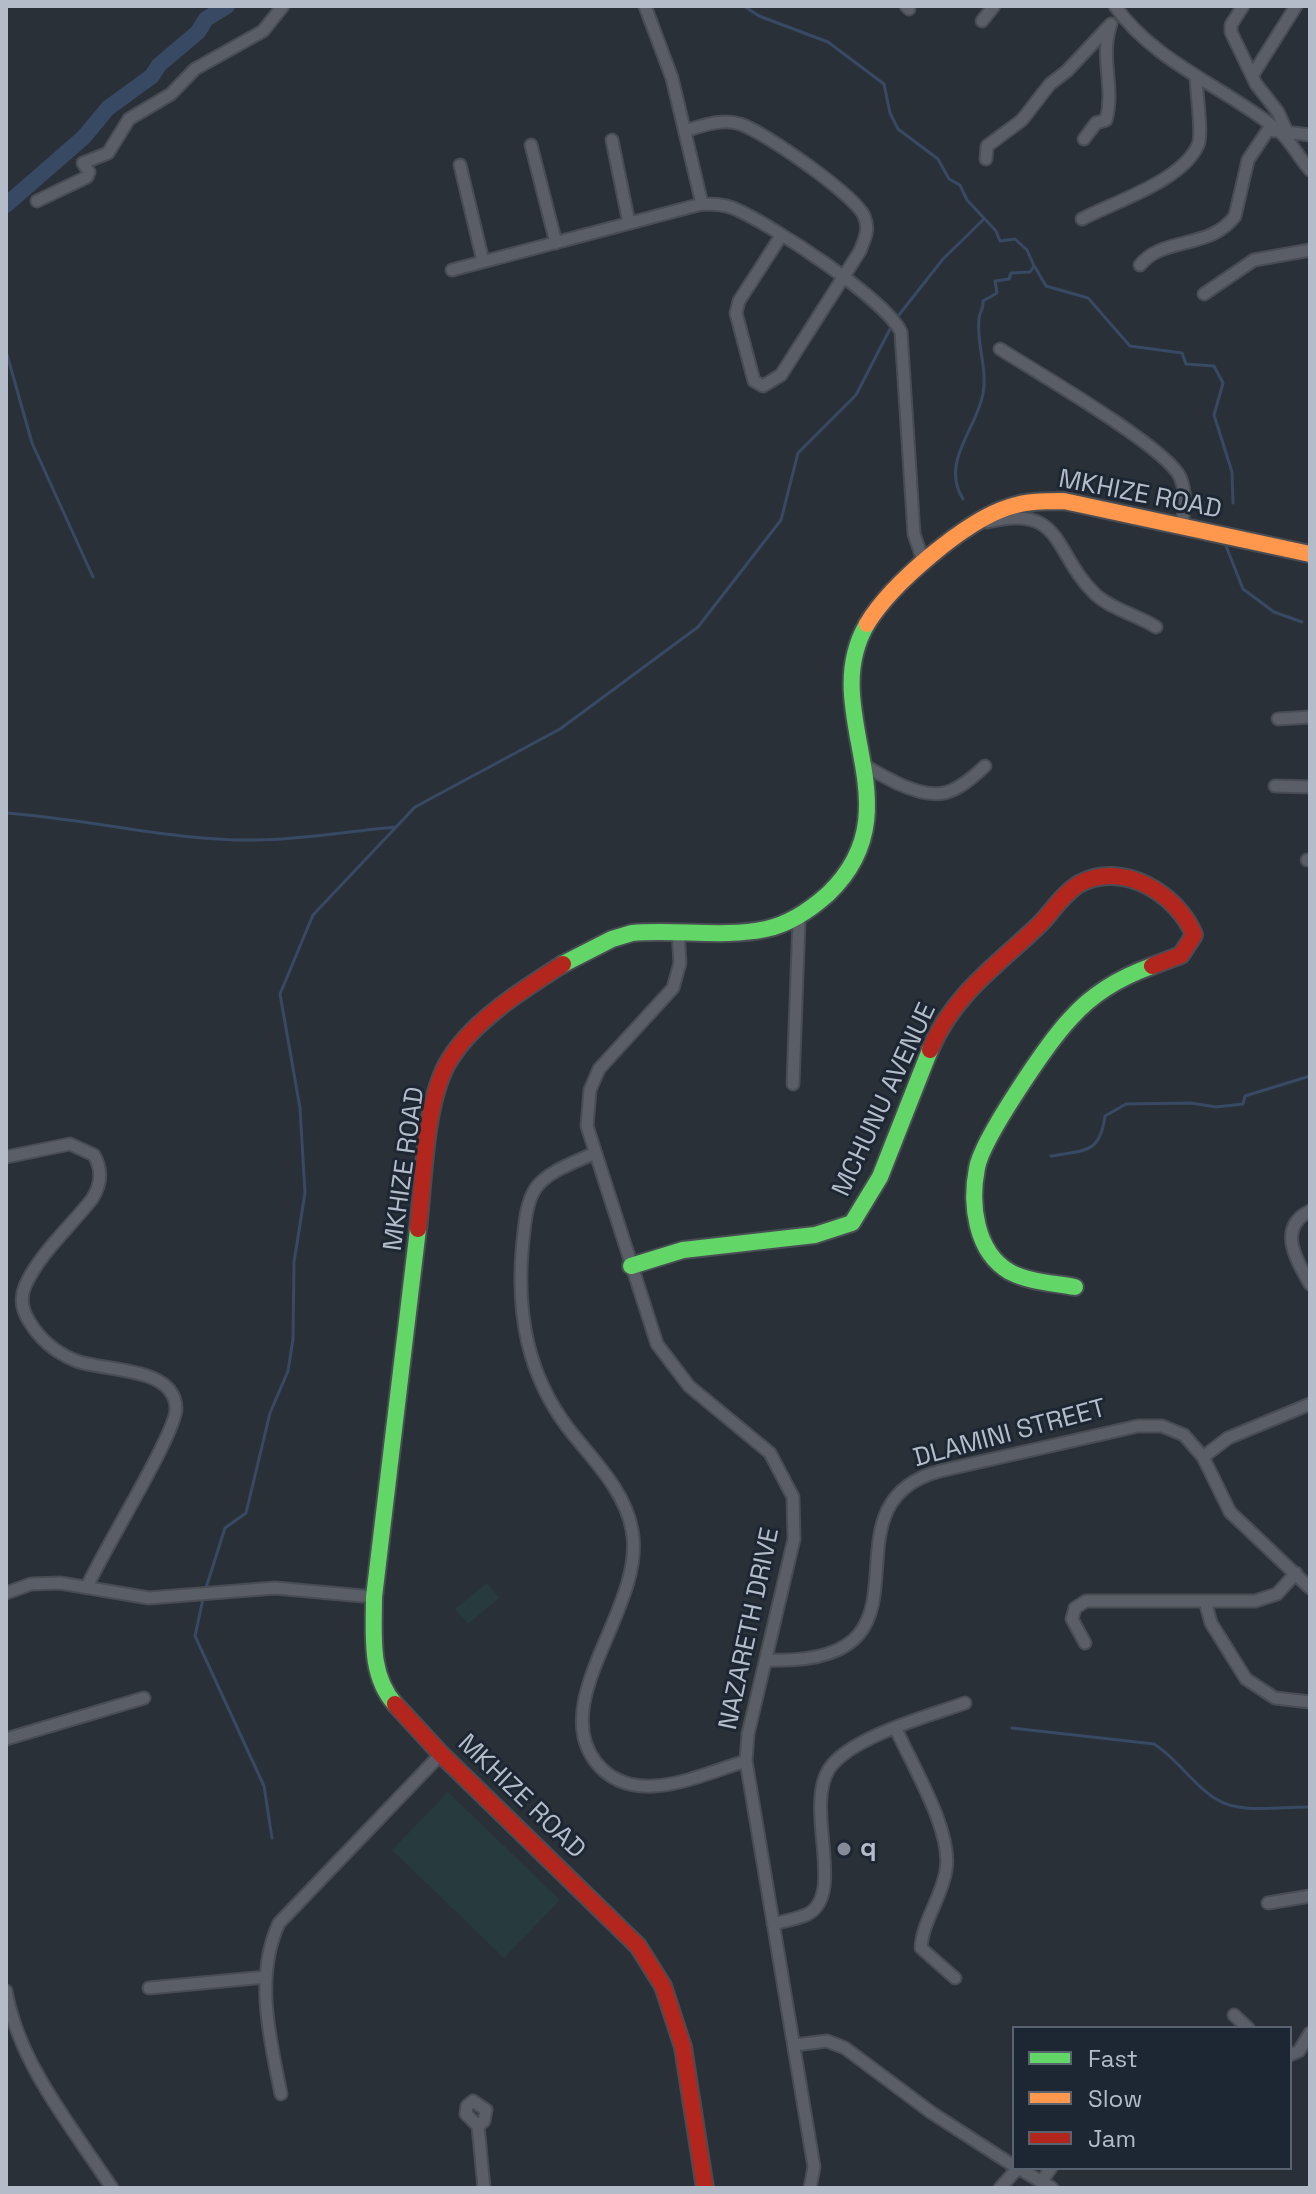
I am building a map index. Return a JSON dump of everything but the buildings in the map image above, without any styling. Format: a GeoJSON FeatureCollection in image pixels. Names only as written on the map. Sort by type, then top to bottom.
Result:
{"type":"FeatureCollection","features":[{"type":"Feature","properties":{"kind":"street"},"geometry":{"type":"LineString","coordinates":[[37,201],[87,177],[89,172],[83,163],[108,153],[129,119],[171,94],[195,69],[267,27],[283,6]]}},
{"type":"Feature","properties":{"kind":"street"},"geometry":{"type":"LineString","coordinates":[[645,6],[672,78],[702,204]]}},
{"type":"Feature","properties":{"kind":"street"},"geometry":{"type":"LineString","coordinates":[[982,21],[994,6]]}},
{"type":"Feature","properties":{"kind":"street"},"geometry":{"type":"LineString","coordinates":[[1243,6],[1231,25],[1231,32],[1284,132],[1310,170]]}},
{"type":"Feature","properties":{"kind":"street"},"geometry":{"type":"LineString","coordinates":[[1252,76],[1296,6]]}},
{"type":"Feature","properties":{"kind":"street"},"geometry":{"type":"LineString","coordinates":[[986,159],[987,146],[1022,120],[1050,84],[1067,71],[1111,24],[1118,11],[1196,76],[1284,132]]}},
{"type":"Feature","properties":{"kind":"street"},"geometry":{"type":"LineString","coordinates":[[1084,139],[1096,123],[1106,120],[1110,106],[1104,55],[1111,24]]}},
{"type":"Feature","properties":{"kind":"street"},"geometry":{"type":"LineString","coordinates":[[1082,219],[1168,177],[1185,164],[1199,143],[1196,76]]}},
{"type":"Feature","properties":{"kind":"street"},"geometry":{"type":"LineString","coordinates":[[685,131],[716,123],[738,123],[850,196],[864,216],[867,235],[843,277],[781,375],[771,383],[759,385],[752,375],[736,313],[739,301],[781,236]]}},
{"type":"Feature","properties":{"kind":"street"},"geometry":{"type":"LineString","coordinates":[[1140,265],[1157,251],[1200,241],[1229,224],[1235,216],[1248,160],[1268,130],[1310,135]]}},
{"type":"Feature","properties":{"kind":"street"},"geometry":{"type":"LineString","coordinates":[[612,140],[629,223]]}},
{"type":"Feature","properties":{"kind":"street"},"geometry":{"type":"LineString","coordinates":[[531,145],[556,243]]}},
{"type":"Feature","properties":{"kind":"street"},"geometry":{"type":"LineString","coordinates":[[460,165],[483,261]]}},
{"type":"Feature","properties":{"kind":"street"},"geometry":{"type":"LineString","coordinates":[[452,270],[702,204],[732,208],[781,236],[843,277],[891,315],[901,332],[914,534],[924,563]]}},
{"type":"Feature","properties":{"kind":"street"},"geometry":{"type":"LineString","coordinates":[[1204,294],[1254,260],[1310,250]]}},
{"type":"Feature","properties":{"kind":"street"},"geometry":{"type":"LineString","coordinates":[[1000,349],[1042,369],[1174,467],[1185,499],[1182,526]]}},
{"type":"Feature","properties":{"kind":"street","name":"MKHIZE ROAD"},"geometry":{"type":"LineString","coordinates":[[705,2188],[683,2047],[673,2010],[651,1965],[614,1920],[409,1722],[378,1675],[372,1626],[374,1597],[434,1104],[450,1058],[483,1023],[580,953],[622,935],[750,933],[799,920],[824,900],[857,860],[870,808],[851,690],[858,644],[883,603],[924,563],[972,524],[998,509],[1023,501],[1042,500],[1092,506],[1310,554]]}},
{"type":"Feature","properties":{"kind":"street"},"geometry":{"type":"LineString","coordinates":[[972,524],[1025,517],[1043,523],[1096,595],[1156,627]]}},
{"type":"Feature","properties":{"kind":"street"},"geometry":{"type":"LineString","coordinates":[[1278,719],[1310,717]]}},
{"type":"Feature","properties":{"kind":"street"},"geometry":{"type":"LineString","coordinates":[[865,765],[919,792],[940,795],[961,786],[985,766]]}},
{"type":"Feature","properties":{"kind":"street"},"geometry":{"type":"LineString","coordinates":[[1275,786],[1310,787]]}},
{"type":"Feature","properties":{"kind":"street","name":"MCHUNU AVENUE"},"geometry":{"type":"LineString","coordinates":[[631,1266],[683,1250],[815,1235],[852,1223],[870,1194],[944,1021],[968,989],[1077,886],[1102,876],[1135,881],[1154,890],[1185,914],[1194,935],[1181,955],[1116,979],[1072,1016],[1046,1049],[989,1140],[977,1167],[977,1230],[990,1255],[1008,1271],[1025,1278],[1075,1287]]}},
{"type":"Feature","properties":{"kind":"street"},"geometry":{"type":"LineString","coordinates":[[793,1084],[799,920]]}},
{"type":"Feature","properties":{"kind":"street","name":"NAZARETH DRIVE"},"geometry":{"type":"LineString","coordinates":[[678,932],[680,963],[673,988],[608,1056],[590,1090],[587,1126],[593,1154],[657,1344],[689,1386],[762,1444],[789,1485],[795,1511],[794,1539],[748,1734],[746,1761],[814,2167],[810,2188]]}},
{"type":"Feature","properties":{"kind":"street"},"geometry":{"type":"LineString","coordinates":[[6,1157],[70,1144],[94,1155],[100,1171],[97,1190],[25,1286],[23,1305],[34,1328],[45,1341],[72,1360],[159,1381],[172,1394],[176,1405],[167,1436],[87,1587]]}},
{"type":"Feature","properties":{"kind":"street"},"geometry":{"type":"LineString","coordinates":[[593,1154],[547,1176],[529,1197],[519,1285],[524,1333],[543,1390],[615,1490],[632,1525],[634,1541],[626,1592],[581,1706],[582,1734],[593,1759],[603,1771],[637,1786],[654,1787],[746,1761]]}},
{"type":"Feature","properties":{"kind":"street"},"geometry":{"type":"LineString","coordinates":[[1310,1211],[1297,1220],[1290,1242],[1290,1250],[1310,1284]]}},
{"type":"Feature","properties":{"kind":"street"},"geometry":{"type":"LineString","coordinates":[[1203,1457],[1228,1438],[1310,1404]]}},
{"type":"Feature","properties":{"kind":"street","name":"DLAMINI STREET"},"geometry":{"type":"LineString","coordinates":[[767,1660],[795,1661],[826,1656],[839,1650],[864,1626],[875,1605],[878,1537],[886,1510],[900,1490],[922,1476],[1138,1426],[1162,1426],[1176,1431],[1203,1457],[1230,1512],[1309,1582]]}},
{"type":"Feature","properties":{"kind":"street"},"geometry":{"type":"LineString","coordinates":[[1085,1643],[1072,1619],[1075,1608],[1086,1601],[1269,1599],[1284,1589],[1296,1573]]}},
{"type":"Feature","properties":{"kind":"street"},"geometry":{"type":"LineString","coordinates":[[6,1593],[31,1584],[87,1587],[125,1596],[182,1597],[275,1588],[374,1597]]}},
{"type":"Feature","properties":{"kind":"street"},"geometry":{"type":"LineString","coordinates":[[1205,1601],[1211,1623],[1246,1679],[1275,1698],[1310,1702]]}},
{"type":"Feature","properties":{"kind":"street"},"geometry":{"type":"LineString","coordinates":[[6,1739],[144,1698]]}},
{"type":"Feature","properties":{"kind":"street"},"geometry":{"type":"LineString","coordinates":[[773,1924],[810,1913],[824,1893],[818,1803],[829,1769],[852,1748],[965,1703]]}},
{"type":"Feature","properties":{"kind":"street"},"geometry":{"type":"LineString","coordinates":[[896,1729],[942,1832],[947,1856],[945,1875],[920,1943],[923,1951],[955,1978]]}},
{"type":"Feature","properties":{"kind":"street"},"geometry":{"type":"LineString","coordinates":[[281,2094],[266,2010],[266,1977],[273,1938],[282,1917],[441,1754]]}},
{"type":"Feature","properties":{"kind":"street"},"geometry":{"type":"LineString","coordinates":[[1268,1903],[1310,1896]]}},
{"type":"Feature","properties":{"kind":"street"},"geometry":{"type":"LineString","coordinates":[[149,1988],[266,1977]]}},
{"type":"Feature","properties":{"kind":"street"},"geometry":{"type":"LineString","coordinates":[[6,1991],[12,2019],[31,2062],[112,2188]]}},
{"type":"Feature","properties":{"kind":"street"},"geometry":{"type":"LineString","coordinates":[[1234,2015],[1246,2026]]}},
{"type":"Feature","properties":{"kind":"street"},"geometry":{"type":"LineString","coordinates":[[1307,2046],[1310,2033]]}},
{"type":"Feature","properties":{"kind":"street"},"geometry":{"type":"LineString","coordinates":[[795,2045],[827,2041],[845,2048],[953,2127],[1012,2164]]}},
{"type":"Feature","properties":{"kind":"street"},"geometry":{"type":"LineString","coordinates":[[478,2126],[484,2188]]}},
{"type":"Feature","properties":{"kind":"street"},"geometry":{"type":"LineString","coordinates":[[1000,2188],[1015,2170]]}},
{"type":"Feature","properties":{"kind":"street"},"geometry":{"type":"LineString","coordinates":[[1022,2170],[1046,2185]]}},
{"type":"Feature","properties":{"kind":"green space"},"geometry":{"type":"Polygon","coordinates":[[[487,1583],[499,1598],[468,1624],[455,1609],[487,1583]]]}},
{"type":"Feature","properties":{"kind":"green space"},"geometry":{"type":"Polygon","coordinates":[[[448,1792],[560,1900],[504,1958],[392,1850],[448,1792]]]}},
{"type":"Feature","properties":{"kind":"waterway"},"geometry":{"type":"LineString","coordinates":[[6,205],[84,137],[108,108],[152,76],[159,65],[198,32],[206,19],[227,6]]}},
{"type":"Feature","properties":{"kind":"waterway"},"geometry":{"type":"LineString","coordinates":[[744,6],[759,16],[828,42],[884,84],[890,113],[898,129],[938,159],[949,179],[960,185],[967,200],[996,231],[1000,241],[1015,239],[1027,250],[1034,266],[1030,272],[1011,273],[1009,279],[995,281],[997,293],[983,301],[979,317],[983,394],[957,459],[955,472],[963,499]]}},
{"type":"Feature","properties":{"kind":"waterway"},"geometry":{"type":"LineString","coordinates":[[895,320],[943,259],[984,219]]}},
{"type":"Feature","properties":{"kind":"waterway"},"geometry":{"type":"LineString","coordinates":[[1035,267],[1046,286],[1088,298],[1130,346],[1182,353],[1186,364],[1214,366],[1223,383],[1214,415],[1232,472],[1233,503]]}},
{"type":"Feature","properties":{"kind":"waterway"},"geometry":{"type":"LineString","coordinates":[[205,1591],[225,1528],[246,1513],[270,1413],[288,1371],[293,1339],[294,1262],[305,1193],[300,1108],[280,994],[313,915],[415,807],[560,729],[698,627],[781,520],[798,453],[856,395],[891,327]]}},
{"type":"Feature","properties":{"kind":"waterway"},"geometry":{"type":"LineString","coordinates":[[6,351],[32,443],[93,577]]}},
{"type":"Feature","properties":{"kind":"waterway"},"geometry":{"type":"LineString","coordinates":[[1226,546],[1243,589],[1274,612],[1302,622]]}},
{"type":"Feature","properties":{"kind":"waterway"},"geometry":{"type":"LineString","coordinates":[[6,813],[224,839],[290,839],[396,827]]}},
{"type":"Feature","properties":{"kind":"waterway"},"geometry":{"type":"LineString","coordinates":[[1051,1156],[1082,1151],[1095,1144],[1105,1116],[1126,1104],[1191,1103],[1216,1107],[1243,1104],[1245,1096],[1310,1076]]}},
{"type":"Feature","properties":{"kind":"waterway"},"geometry":{"type":"LineString","coordinates":[[203,1599],[195,1636],[264,1786],[272,1838]]}},
{"type":"Feature","properties":{"kind":"waterway"},"geometry":{"type":"LineString","coordinates":[[1012,1728],[1154,1744],[1208,1793],[1226,1804],[1249,1808],[1310,1807]]}},
{"type":"Feature","properties":{"kind":"traffic: fast"},"geometry":{"type":"LineString","coordinates":[[563,964],[612,939],[632,933],[733,933],[775,927],[799,916],[828,894],[854,861],[865,828],[867,794],[852,692],[854,658],[867,624]]}},
{"type":"Feature","properties":{"kind":"traffic: fast"},"geometry":{"type":"LineString","coordinates":[[1075,1287],[1033,1280],[1010,1272],[998,1263],[982,1240],[978,1226],[974,1196],[977,1168],[1003,1114],[1071,1018],[1108,986],[1152,966]]}},
{"type":"Feature","properties":{"kind":"traffic: fast"},"geometry":{"type":"LineString","coordinates":[[631,1266],[683,1250],[815,1235],[852,1223],[880,1177],[930,1050]]}},
{"type":"Feature","properties":{"kind":"traffic: fast"},"geometry":{"type":"LineString","coordinates":[[395,1704],[377,1667],[374,1597],[418,1229]]}},
{"type":"Feature","properties":{"kind":"traffic: slow"},"geometry":{"type":"LineString","coordinates":[[867,624],[893,591],[930,556],[991,514],[1023,504],[1064,501],[1310,554]]}},
{"type":"Feature","properties":{"kind":"traffic: jam"},"geometry":{"type":"LineString","coordinates":[[930,1050],[951,1012],[964,996],[1079,884],[1113,876],[1130,879],[1147,885],[1175,906],[1194,935],[1181,955],[1152,966]]}},
{"type":"Feature","properties":{"kind":"traffic: jam"},"geometry":{"type":"LineString","coordinates":[[418,1229],[430,1118],[441,1076],[450,1059],[486,1018],[563,964]]}},
{"type":"Feature","properties":{"kind":"traffic: jam"},"geometry":{"type":"LineString","coordinates":[[395,1704],[441,1754],[638,1946],[663,1986],[683,2047],[705,2188]]}},
{"type":"Feature","properties":{"kind":"place","name":"q"},"geometry":{"type":"Point","coordinates":[844,1849]}}]}
